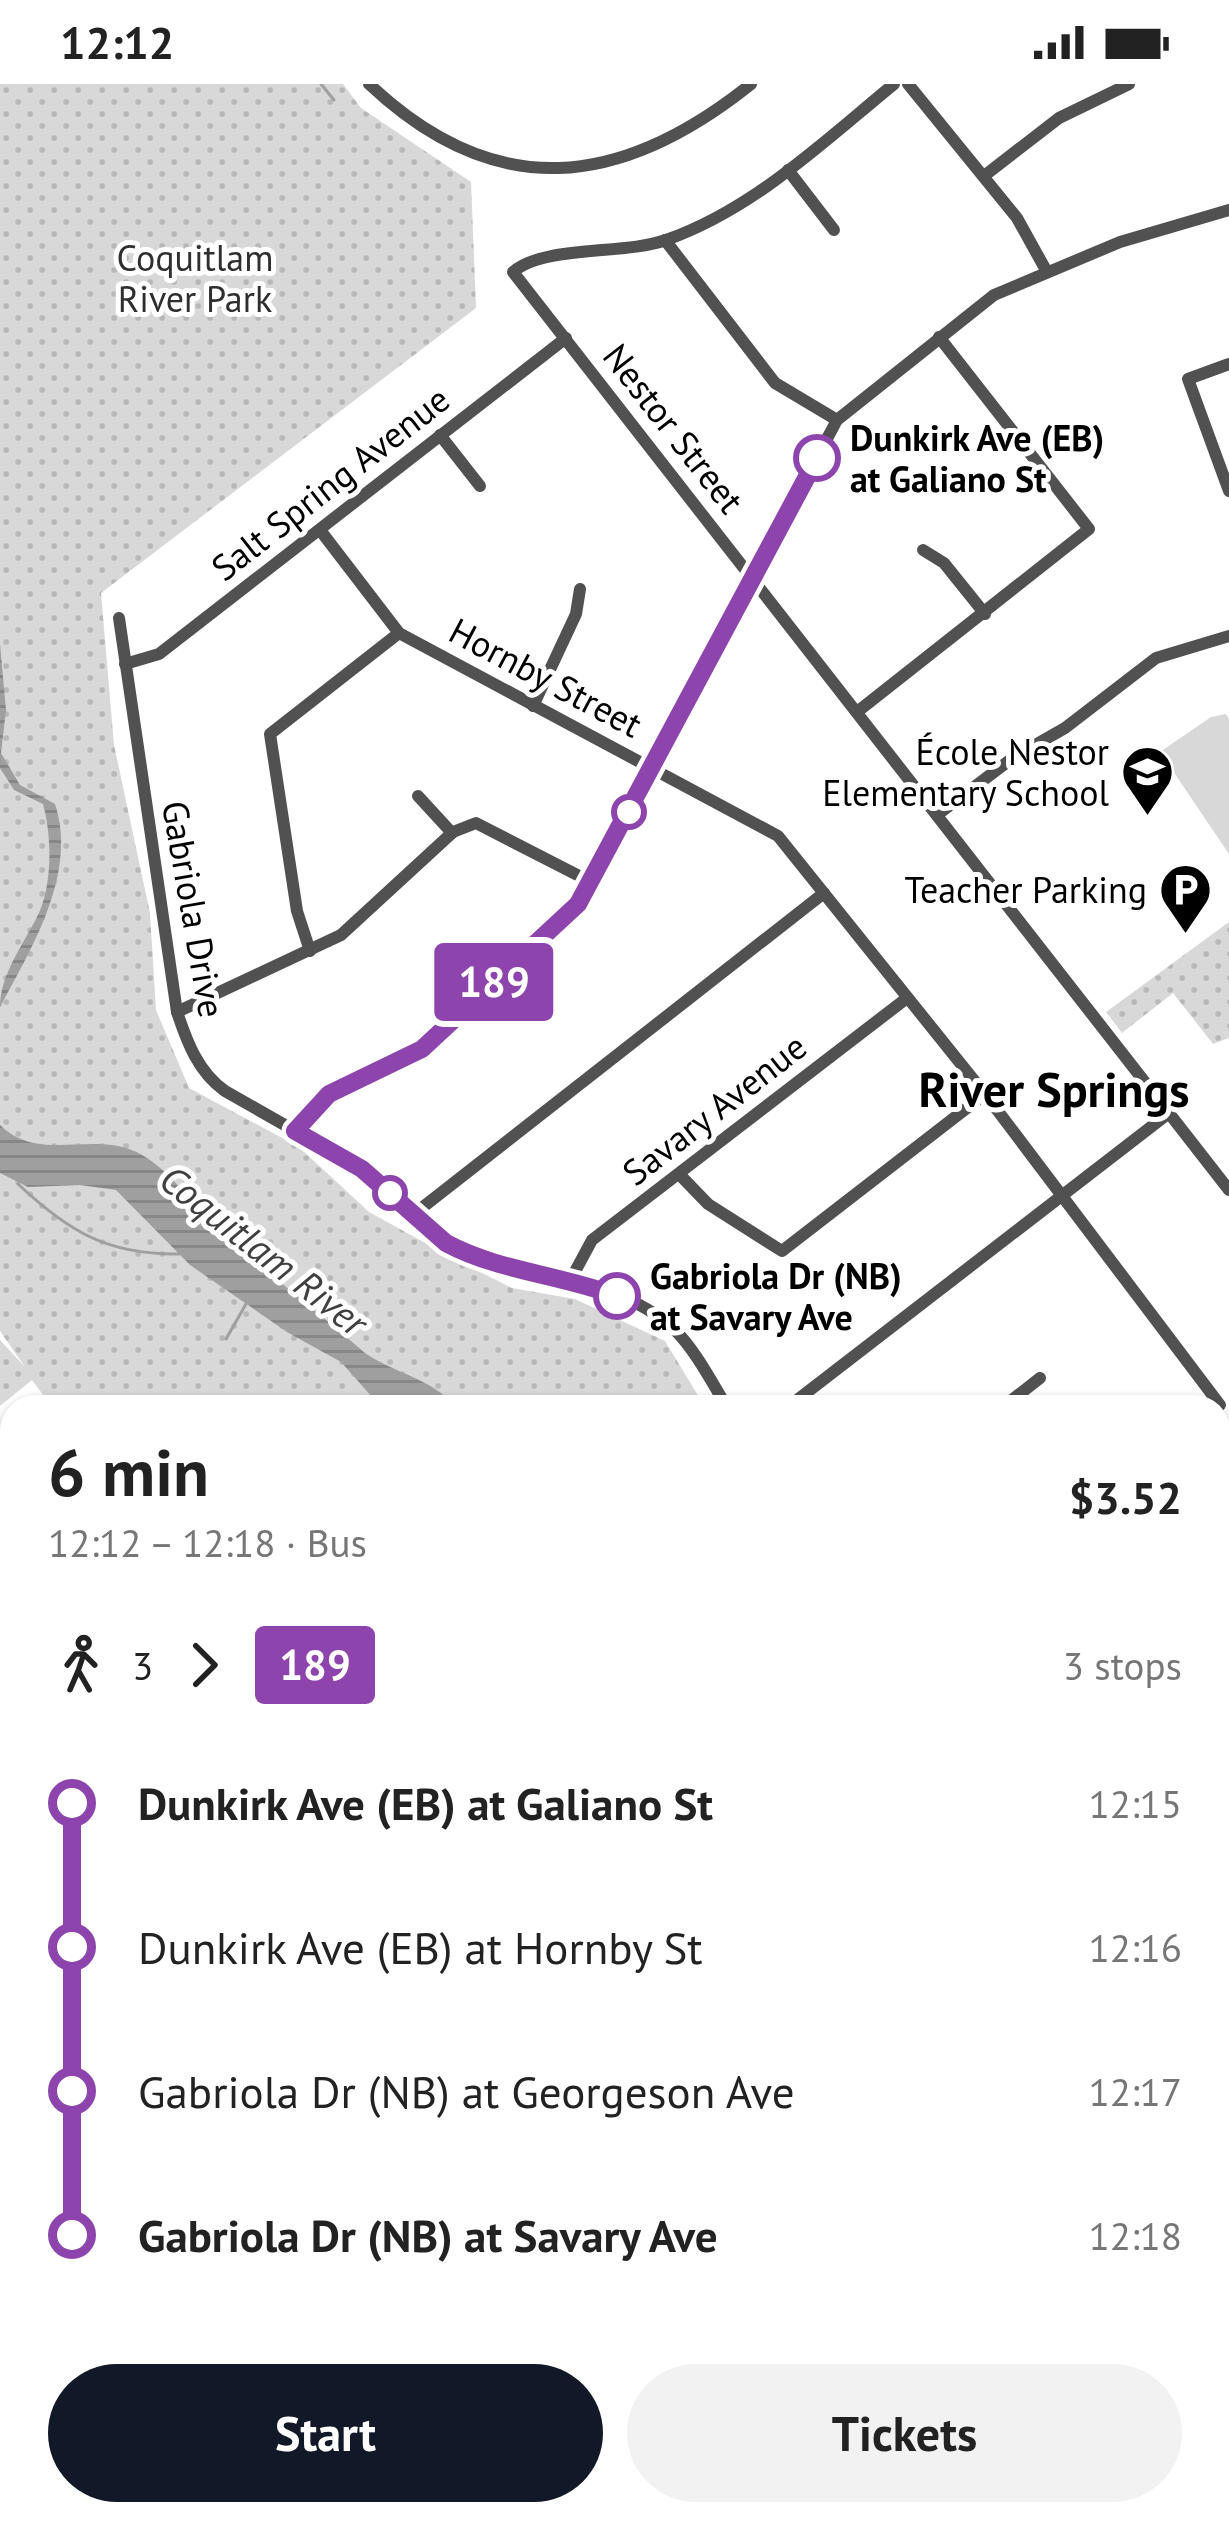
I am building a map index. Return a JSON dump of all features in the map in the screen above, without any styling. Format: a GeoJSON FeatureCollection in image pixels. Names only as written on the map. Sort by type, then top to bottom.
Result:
{"type":"FeatureCollection","features":[{"type":"Feature","properties":{"kind":"street"},"geometry":{"type":"LineString","coordinates":[[369,84],[446,140],[499,163],[560,169],[594,166],[658,146],[712,115],[751,84]]}},
{"type":"Feature","properties":{"kind":"street"},"geometry":{"type":"LineString","coordinates":[[837,420],[775,383],[665,240],[747,201],[894,84]]}},
{"type":"Feature","properties":{"kind":"street"},"geometry":{"type":"LineString","coordinates":[[908,84],[1017,218],[1047,272]]}},
{"type":"Feature","properties":{"kind":"street"},"geometry":{"type":"LineString","coordinates":[[983,176],[1059,118],[1129,84]]}},
{"type":"Feature","properties":{"kind":"street"},"geometry":{"type":"LineString","coordinates":[[788,170],[834,230]]}},
{"type":"Feature","properties":{"kind":"street"},"geometry":{"type":"LineString","coordinates":[[295,1131],[329,1094],[422,1049],[571,911],[591,882],[837,420],[994,295],[1120,242],[1229,209]]}},
{"type":"Feature","properties":{"kind":"street","name":"Nestor Street"},"geometry":{"type":"LineString","coordinates":[[665,240],[544,258],[513,272],[1168,1113],[1224,1172],[1229,1190]]}},
{"type":"Feature","properties":{"kind":"street"},"geometry":{"type":"LineString","coordinates":[[857,712],[1089,529],[939,337]]}},
{"type":"Feature","properties":{"kind":"street","name":"Salt Spring Avenue"},"geometry":{"type":"LineString","coordinates":[[125,664],[159,654],[566,338]]}},
{"type":"Feature","properties":{"kind":"street"},"geometry":{"type":"LineString","coordinates":[[1229,364],[1188,379],[1229,491]]}},
{"type":"Feature","properties":{"kind":"street"},"geometry":{"type":"LineString","coordinates":[[440,435],[480,486]]}},
{"type":"Feature","properties":{"kind":"street","name":"Hornby Street"},"geometry":{"type":"LineString","coordinates":[[320,530],[399,633],[778,836],[985,1094],[1211,1395]]}},
{"type":"Feature","properties":{"kind":"street"},"geometry":{"type":"LineString","coordinates":[[923,550],[944,563],[985,614]]}},
{"type":"Feature","properties":{"kind":"street"},"geometry":{"type":"LineString","coordinates":[[532,706],[576,614],[580,589]]}},
{"type":"Feature","properties":{"kind":"street","name":"Gabriola Drive"},"geometry":{"type":"LineString","coordinates":[[118,618],[177,1012],[194,1057],[213,1083],[362,1169],[446,1243],[476,1257],[571,1279],[645,1309],[673,1328],[720,1395]]}},
{"type":"Feature","properties":{"kind":"street"},"geometry":{"type":"LineString","coordinates":[[310,951],[297,911],[270,734],[399,633]]}},
{"type":"Feature","properties":{"kind":"street"},"geometry":{"type":"LineString","coordinates":[[937,815],[1015,757],[1065,728],[1156,658],[1229,636]]}},
{"type":"Feature","properties":{"kind":"street"},"geometry":{"type":"LineString","coordinates":[[418,796],[452,833]]}},
{"type":"Feature","properties":{"kind":"street"},"geometry":{"type":"LineString","coordinates":[[177,1012],[310,951],[364,918],[452,833],[476,824],[591,882]]}},
{"type":"Feature","properties":{"kind":"street"},"geometry":{"type":"LineString","coordinates":[[414,1214],[824,893]]}},
{"type":"Feature","properties":{"kind":"street","name":"Savary Avenue"},"geometry":{"type":"LineString","coordinates":[[571,1279],[592,1240],[907,998]]}},
{"type":"Feature","properties":{"kind":"street"},"geometry":{"type":"LineString","coordinates":[[679,1174],[708,1204],[782,1251],[985,1094]]}},
{"type":"Feature","properties":{"kind":"street"},"geometry":{"type":"LineString","coordinates":[[804,1395],[1168,1113]]}},
{"type":"Feature","properties":{"kind":"street"},"geometry":{"type":"LineString","coordinates":[[1018,1395],[1040,1378]]}},
{"type":"Feature","properties":{"kind":"green space","name":"Coquitlam River Park"},"geometry":{"type":"Polygon","coordinates":[[[0,84],[343,84],[361,108],[471,182],[476,308],[101,593],[114,745],[150,913],[156,1010],[189,1088],[299,1147],[369,1212],[458,1261],[512,1288],[575,1299],[665,1341],[698,1395],[43,1395],[32,1380],[14,1395],[0,1395],[0,1340],[25,1367],[0,1331],[0,84]]]}},
{"type":"Feature","properties":{"kind":"green space"},"geometry":{"type":"Polygon","coordinates":[[[1226,714],[1229,854],[1160,752],[1211,717],[1226,714]]]}},
{"type":"Feature","properties":{"kind":"green space"},"geometry":{"type":"Polygon","coordinates":[[[1229,922],[1229,1038],[1213,1044],[1173,993],[1122,1033],[1106,1012],[1229,922]]]}},
{"type":"Feature","properties":{"kind":"shaded area"},"geometry":{"type":"Polygon","coordinates":[[[0,644],[6,710],[1,753],[20,785],[55,804],[61,830],[48,910],[0,1007],[8,973],[42,906],[49,862],[43,804],[14,790],[0,768],[0,644]]]}},
{"type":"Feature","properties":{"kind":"shaded area","name":"Coquitlam River"},"geometry":{"type":"Polygon","coordinates":[[[0,1125],[33,1143],[106,1145],[142,1155],[163,1170],[233,1242],[365,1353],[444,1395],[370,1395],[341,1362],[287,1332],[190,1265],[116,1190],[80,1185],[28,1187],[0,1173],[0,1125]]]}},
{"type":"Feature","properties":{"kind":"waterway"},"geometry":{"type":"LineString","coordinates":[[321,84],[334,100]]}},
{"type":"Feature","properties":{"kind":"waterway"},"geometry":{"type":"LineString","coordinates":[[18,1184],[54,1215],[90,1237],[130,1250],[179,1254]]}},
{"type":"Feature","properties":{"kind":"waterway"},"geometry":{"type":"LineString","coordinates":[[226,1339],[246,1304]]}},
{"type":"Feature","properties":{"kind":"bus line","name":"189"},"geometry":{"type":"LineString","coordinates":[[617,1296],[461,1251],[362,1169],[295,1131],[329,1094],[422,1049],[578,904],[817,458]]}},
{"type":"Feature","properties":{"kind":"place","name":"Dunkirk Ave (EB) at Galiano St"},"geometry":{"type":"Point","coordinates":[817,458]}},
{"type":"Feature","properties":{"kind":"place","name":"École Nestor Elementary School"},"geometry":{"type":"Point","coordinates":[1148,818]}},
{"type":"Feature","properties":{"kind":"place","name":"Teacher Parking"},"geometry":{"type":"Point","coordinates":[1186,935]}},
{"type":"Feature","properties":{"kind":"place","name":"Gabriola Dr (NB) at Savary Ave"},"geometry":{"type":"Point","coordinates":[617,1296]}},
{"type":"Feature","properties":{"kind":"district","name":"River Springs"},"geometry":{"type":"Point","coordinates":[1054,1089]}}]}
